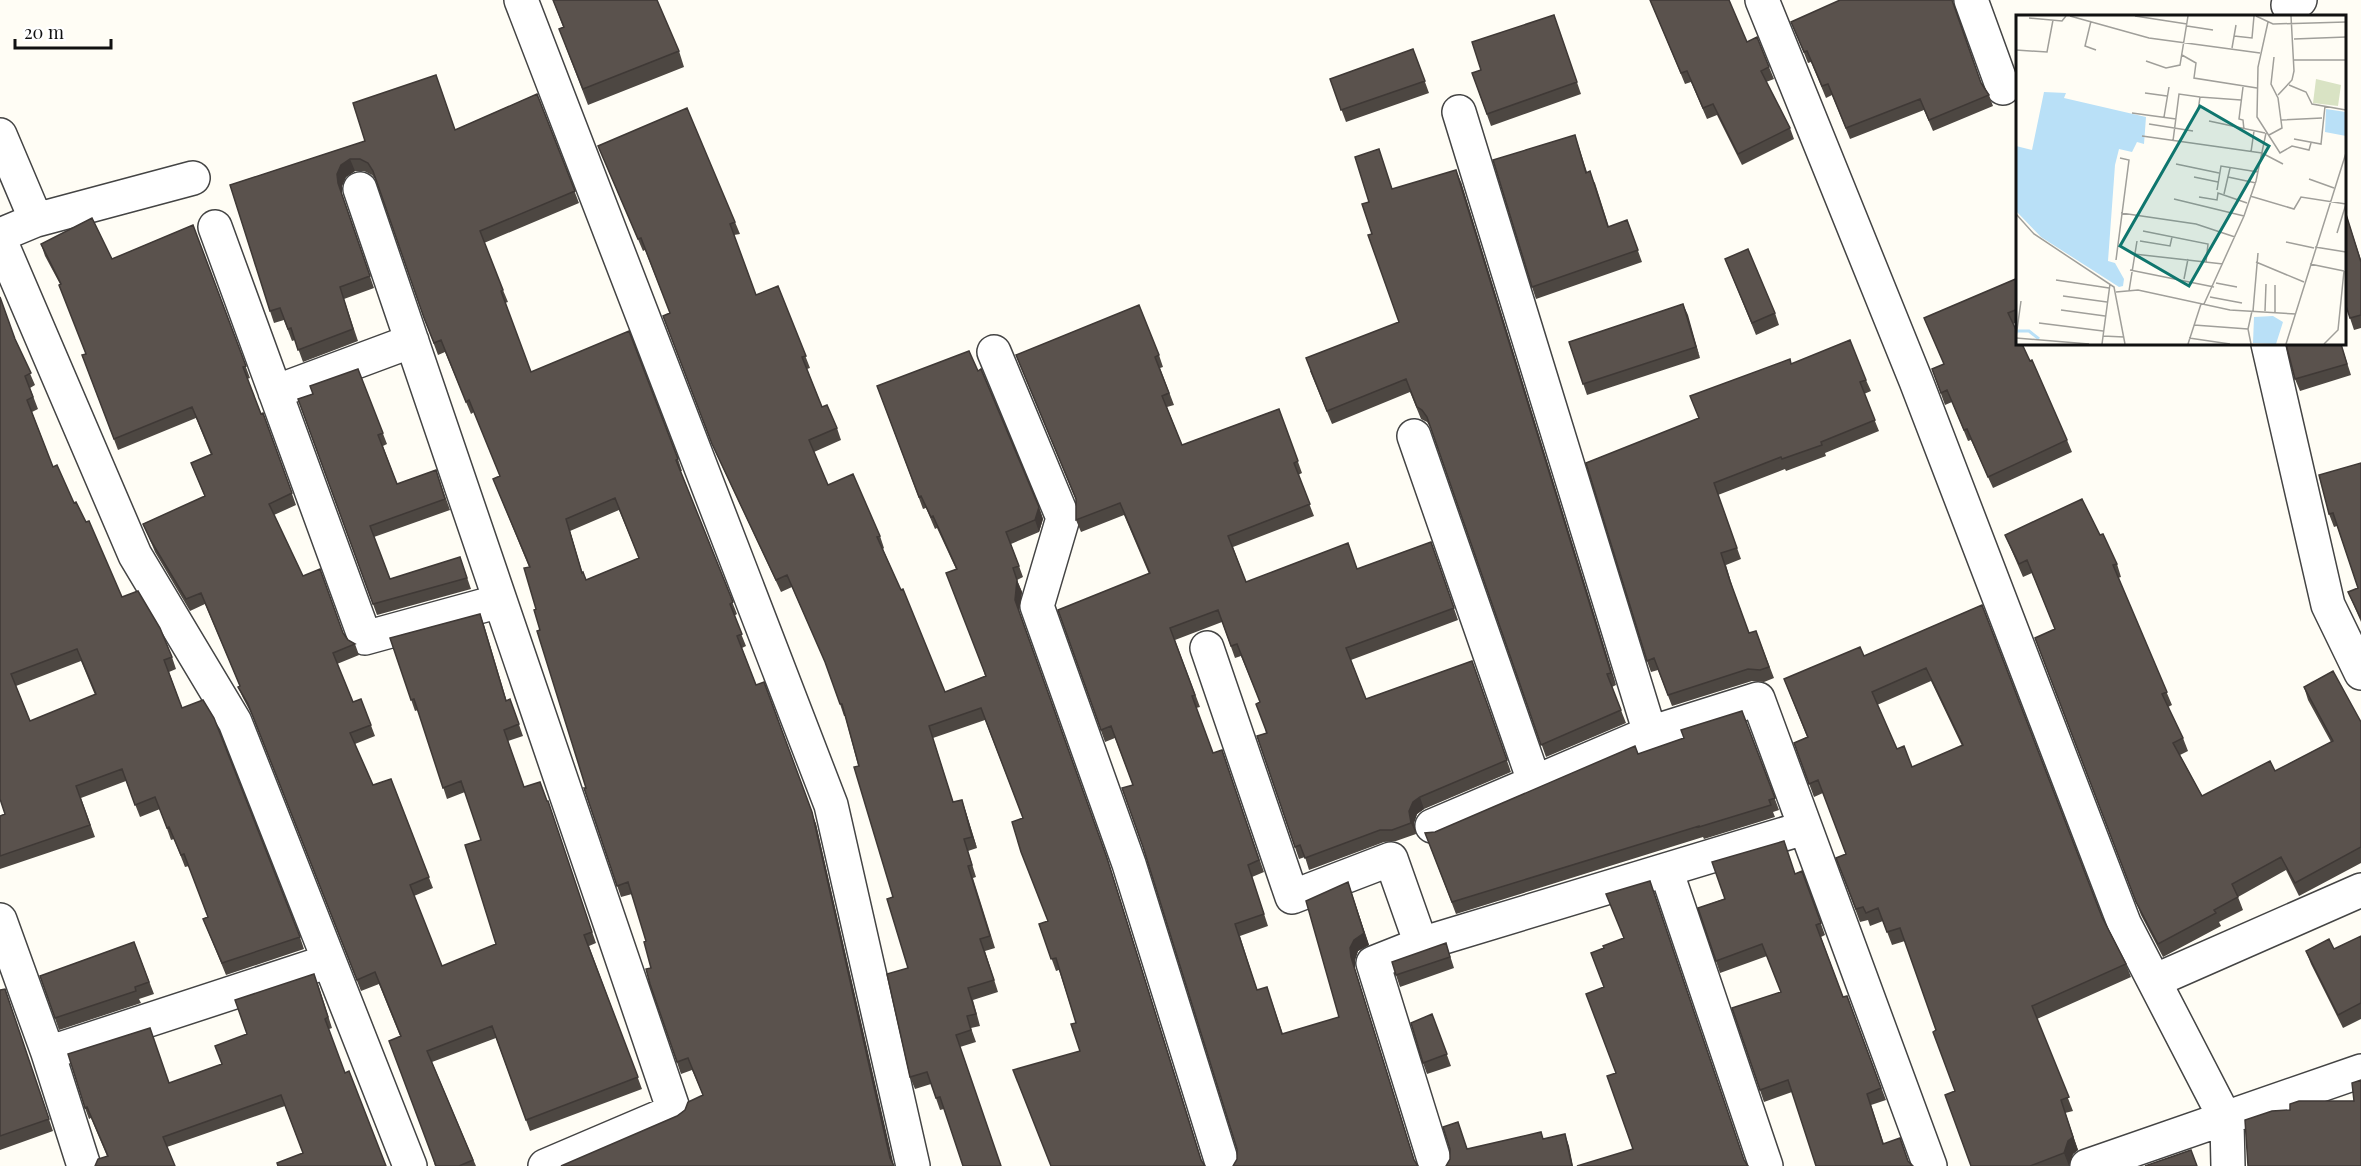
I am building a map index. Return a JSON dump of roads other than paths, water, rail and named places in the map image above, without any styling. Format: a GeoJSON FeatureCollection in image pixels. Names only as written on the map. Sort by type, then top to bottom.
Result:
{"type":"FeatureCollection","features":[{"type":"Feature","properties":{"kind":"street"},"geometry":{"type":"LineString","coordinates":[[521,0],[831,805],[913,1166]]}},
{"type":"Feature","properties":{"kind":"street"},"geometry":{"type":"LineString","coordinates":[[1762,0],[1920,393],[2124,923],[2227,1122],[2228,1166]]}},
{"type":"Feature","properties":{"kind":"street"},"geometry":{"type":"LineString","coordinates":[[1971,0],[2003,88]]}},
{"type":"Feature","properties":{"kind":"street"},"geometry":{"type":"LineString","coordinates":[[1459,112],[1650,733]]}},
{"type":"Feature","properties":{"kind":"street"},"geometry":{"type":"LineString","coordinates":[[0,135],[36,220]]}},
{"type":"Feature","properties":{"kind":"street"},"geometry":{"type":"LineString","coordinates":[[0,235],[36,220],[193,178]]}},
{"type":"Feature","properties":{"kind":"street"},"geometry":{"type":"LineString","coordinates":[[360,189],[674,1112],[545,1166]]}},
{"type":"Feature","properties":{"kind":"street"},"geometry":{"type":"LineString","coordinates":[[215,227],[365,638],[500,601]]}},
{"type":"Feature","properties":{"kind":"street"},"geometry":{"type":"LineString","coordinates":[[0,240],[135,555],[235,722],[410,1166]]}},
{"type":"Feature","properties":{"kind":"street"},"geometry":{"type":"LineString","coordinates":[[275,392],[412,341]]}},
{"type":"Feature","properties":{"kind":"street"},"geometry":{"type":"LineString","coordinates":[[2268,345],[2328,605],[2361,673]]}},
{"type":"Feature","properties":{"kind":"street"},"geometry":{"type":"LineString","coordinates":[[994,351],[1063,518],[1037,606],[1129,864],[1223,1166]]}},
{"type":"Feature","properties":{"kind":"street"},"geometry":{"type":"LineString","coordinates":[[1414,436],[1534,781]]}},
{"type":"Feature","properties":{"kind":"street"},"geometry":{"type":"LineString","coordinates":[[1207,648],[1292,897],[1391,860],[1420,944]]}},
{"type":"Feature","properties":{"kind":"street"},"geometry":{"type":"LineString","coordinates":[[1432,826],[1650,733],[1758,699],[1930,1166]]}},
{"type":"Feature","properties":{"kind":"street"},"geometry":{"type":"LineString","coordinates":[[1436,1166],[1373,963],[1420,944],[1804,828]]}},
{"type":"Feature","properties":{"kind":"street"},"geometry":{"type":"LineString","coordinates":[[1666,870],[1766,1166]]}},
{"type":"Feature","properties":{"kind":"street"},"geometry":{"type":"LineString","coordinates":[[2154,981],[2361,890]]}},
{"type":"Feature","properties":{"kind":"street"},"geometry":{"type":"LineString","coordinates":[[0,920],[48,1053],[84,1166]]}},
{"type":"Feature","properties":{"kind":"street"},"geometry":{"type":"LineString","coordinates":[[48,1053],[329,961]]}},
{"type":"Feature","properties":{"kind":"street"},"geometry":{"type":"LineString","coordinates":[[2087,1166],[2361,1071]]}}]}
